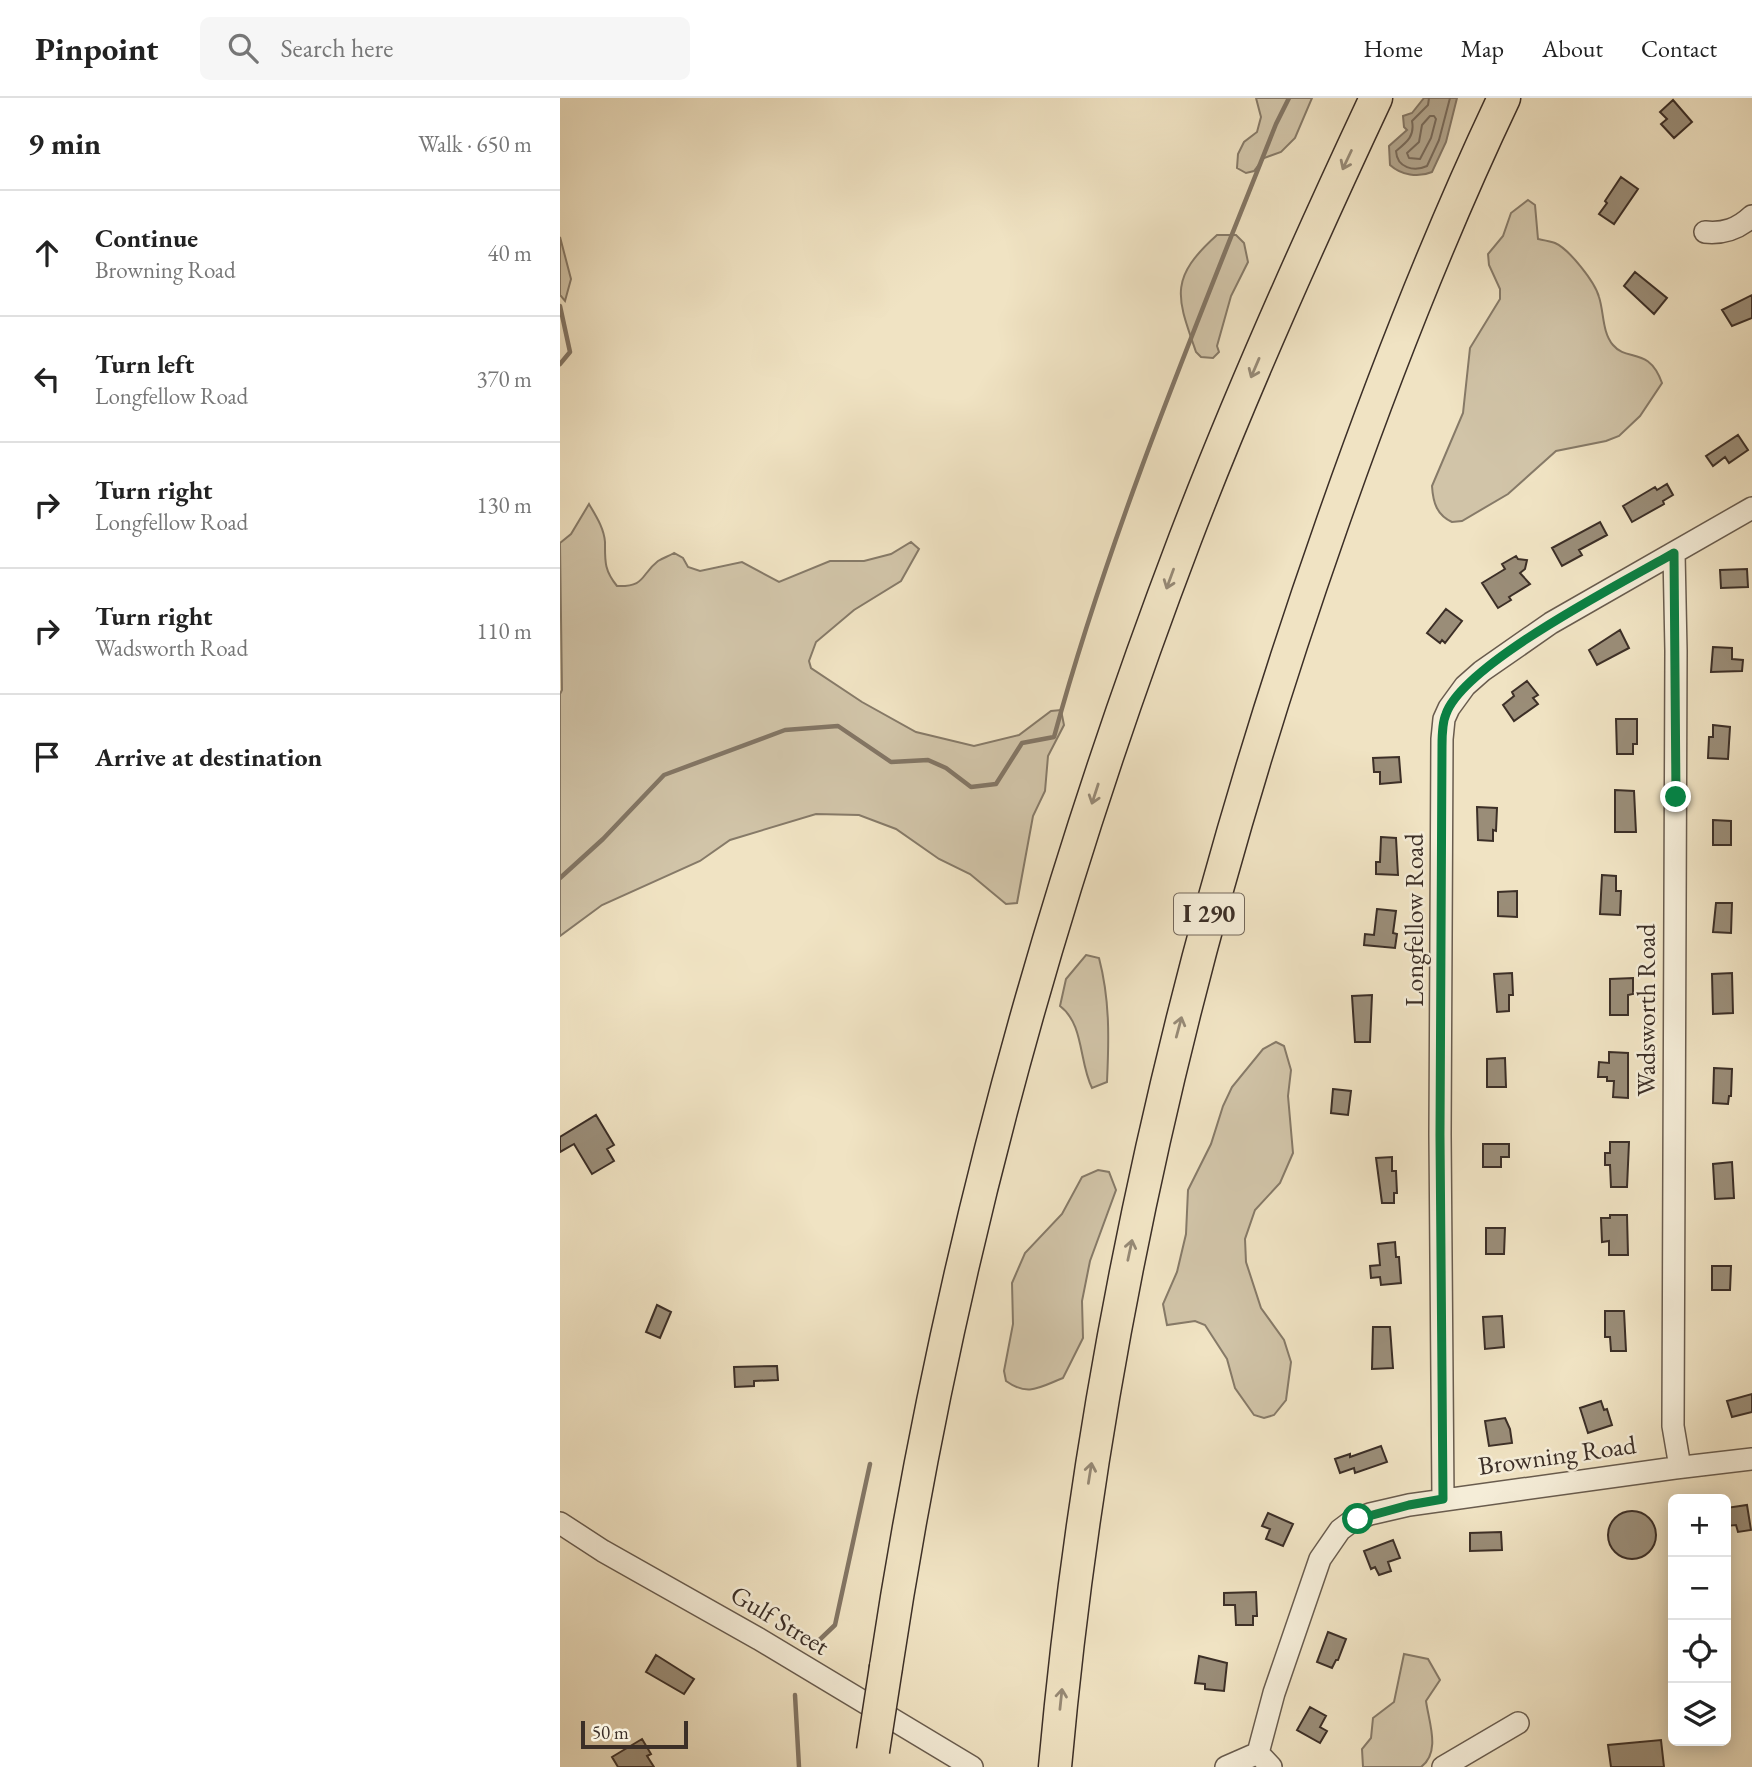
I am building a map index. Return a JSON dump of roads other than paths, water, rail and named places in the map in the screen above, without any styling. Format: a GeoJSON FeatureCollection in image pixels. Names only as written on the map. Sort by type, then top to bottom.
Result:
{"type":"FeatureCollection","features":[{"type":"Feature","properties":{"kind":"highway"},"geometry":{"type":"LineString","coordinates":[[872,1759],[899,1582],[929,1416],[985,1170],[1051,933],[1110,750],[1186,536],[1263,348],[1376,98]]}},
{"type":"Feature","properties":{"kind":"highway","name":"I 290"},"geometry":{"type":"LineString","coordinates":[[1055,1767],[1071,1604],[1098,1419],[1147,1168],[1199,951],[1241,802],[1284,665],[1346,485],[1420,292],[1504,98]]}},
{"type":"Feature","properties":{"kind":"street"},"geometry":{"type":"LineString","coordinates":[[1705,232],[1720,234],[1737,228],[1752,216]]}},
{"type":"Feature","properties":{"kind":"street","name":"Longfellow Road"},"geometry":{"type":"LineString","coordinates":[[1443,1499],[1440,1135],[1442,746],[1446,713],[1470,681],[1551,623],[1752,508]]}},
{"type":"Feature","properties":{"kind":"street","name":"Wadsworth Road"},"geometry":{"type":"LineString","coordinates":[[1674,553],[1676,693],[1673,1426],[1680,1467]]}},
{"type":"Feature","properties":{"kind":"street","name":"Browning Road"},"geometry":{"type":"LineString","coordinates":[[1265,1760],[1274,1693],[1314,1572],[1328,1544],[1340,1530],[1358,1519],[1443,1499],[1752,1460]]}},
{"type":"Feature","properties":{"kind":"street","name":"Gulf Street"},"geometry":{"type":"LineString","coordinates":[[560,1522],[603,1551],[759,1639],[972,1767]]}},
{"type":"Feature","properties":{"kind":"street"},"geometry":{"type":"LineString","coordinates":[[1443,1767],[1518,1723]]}},
{"type":"Feature","properties":{"kind":"street"},"geometry":{"type":"LineString","coordinates":[[1226,1767],[1265,1760]]}},
{"type":"Feature","properties":{"kind":"water"},"geometry":{"type":"Polygon","coordinates":[[[1424,98],[1457,98],[1446,142],[1432,172],[1410,174],[1390,165],[1389,146],[1407,130],[1403,116],[1412,113],[1424,98]]]}},
{"type":"Feature","properties":{"kind":"waterway"},"geometry":{"type":"LineString","coordinates":[[560,878],[603,839],[664,775],[785,730],[838,726],[891,762],[928,760],[946,768],[971,787],[996,784],[1022,743],[1054,737],[1101,581],[1128,504],[1276,124],[1289,98]]}},
{"type":"Feature","properties":{"kind":"waterway"},"geometry":{"type":"LineString","coordinates":[[560,306],[570,352],[560,364]]}},
{"type":"Feature","properties":{"kind":"waterway"},"geometry":{"type":"LineString","coordinates":[[812,1647],[835,1625],[870,1464]]}},
{"type":"Feature","properties":{"kind":"waterway"},"geometry":{"type":"LineString","coordinates":[[795,1695],[799,1767]]}}]}
